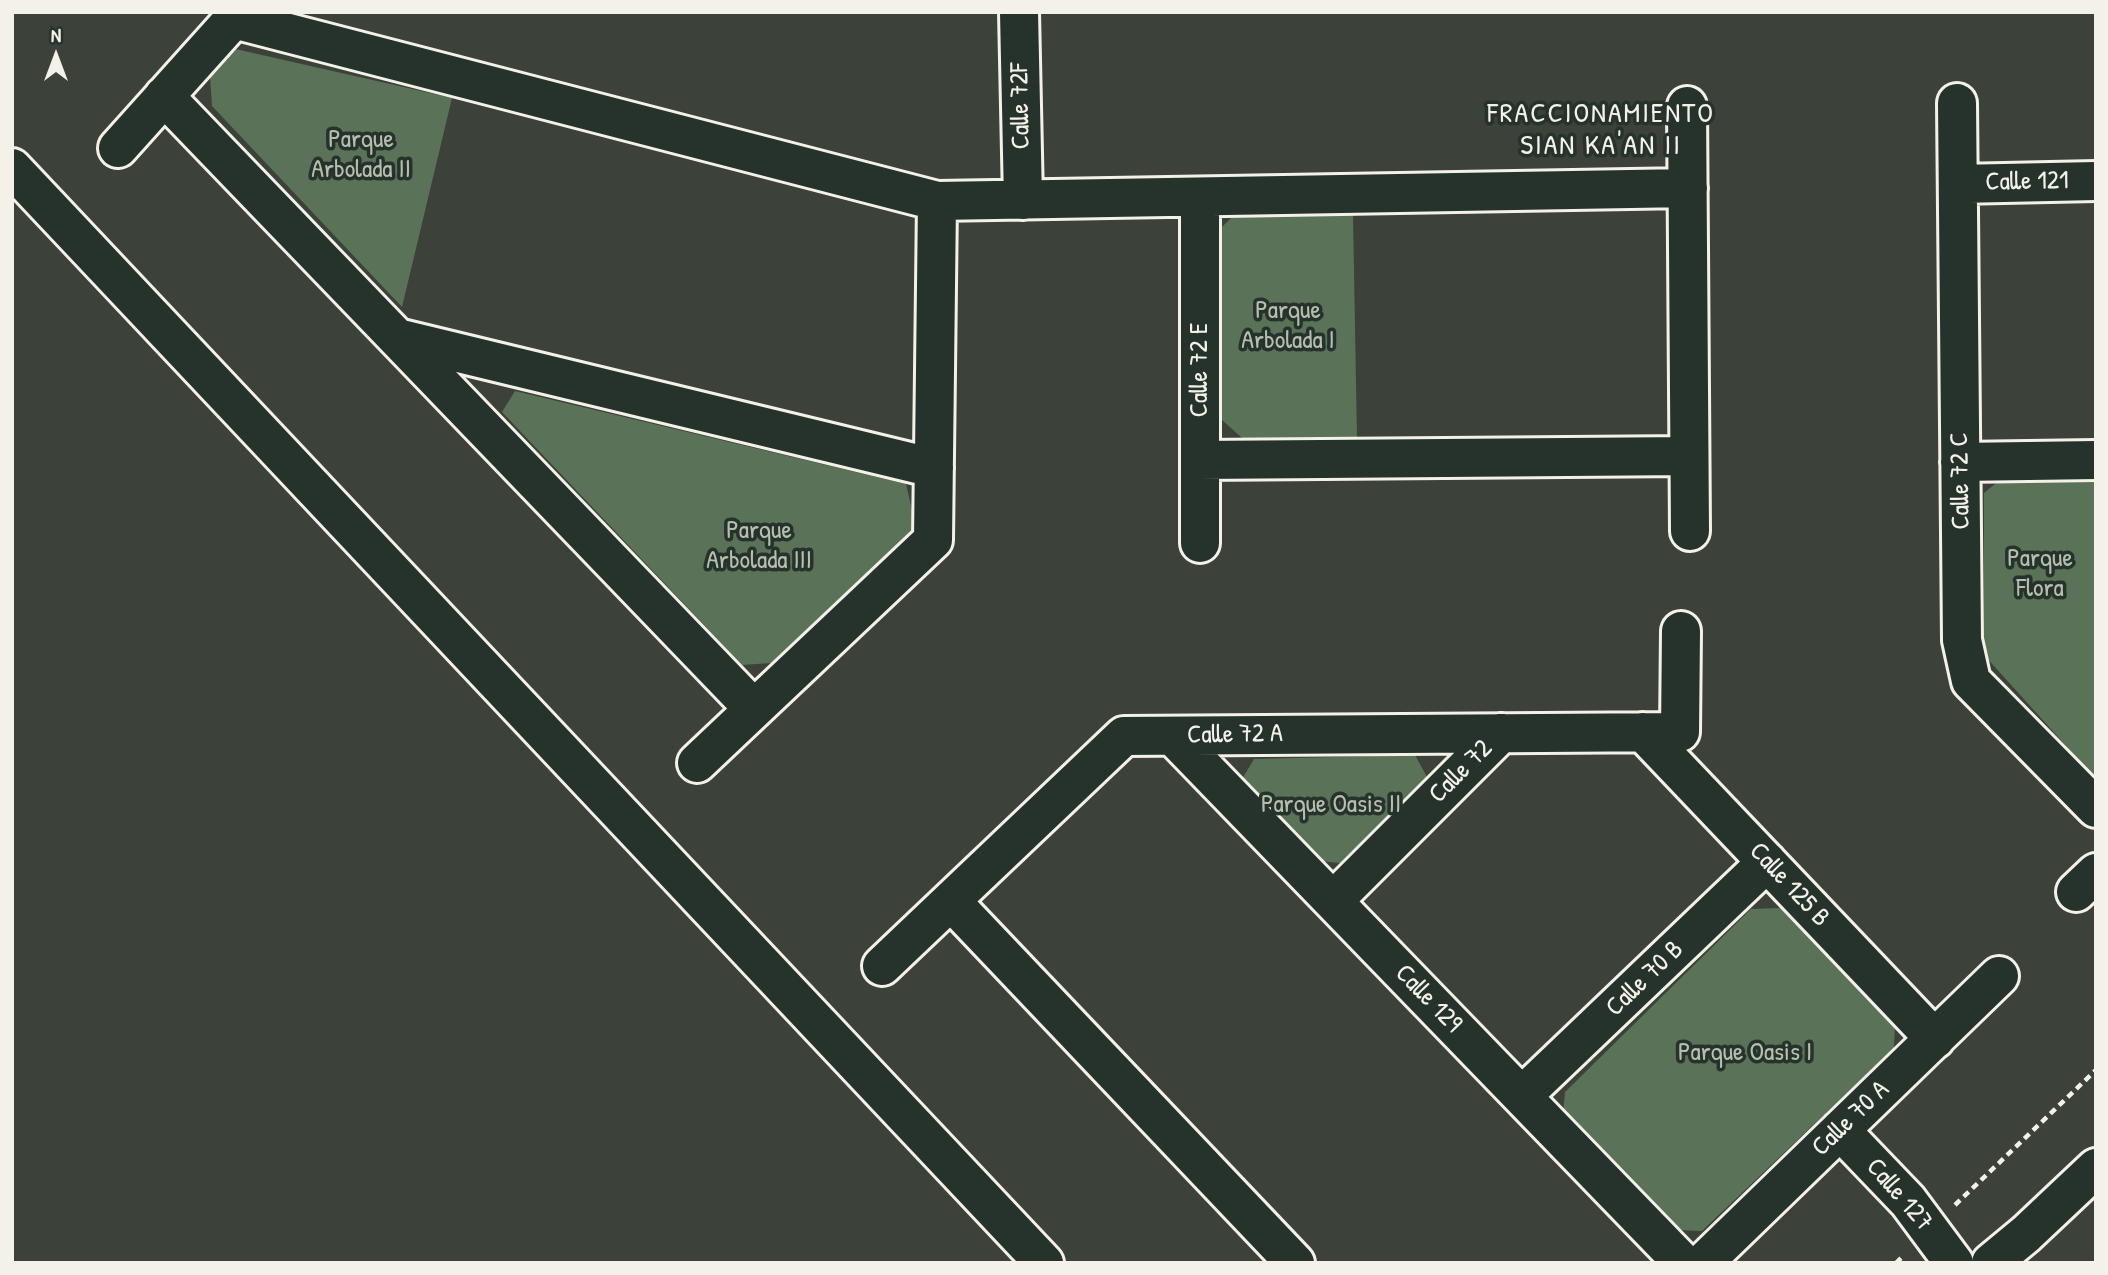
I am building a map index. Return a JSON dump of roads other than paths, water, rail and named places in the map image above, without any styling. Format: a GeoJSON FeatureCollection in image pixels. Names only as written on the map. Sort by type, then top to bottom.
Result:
{"type":"FeatureCollection","features":[{"type":"Feature","properties":{"kind":"street","name":"Calle 72F"},"geometry":{"type":"LineString","coordinates":[[1020,12],[1023,200]]}},
{"type":"Feature","properties":{"kind":"street"},"geometry":{"type":"LineString","coordinates":[[118,148],[237,16],[937,201],[1688,188]]}},
{"type":"Feature","properties":{"kind":"street"},"geometry":{"type":"LineString","coordinates":[[164,96],[754,709]]}},
{"type":"Feature","properties":{"kind":"street","name":"Calle 72 C"},"geometry":{"type":"LineString","coordinates":[[1957,103],[1962,640],[1971,681],[2096,808]]}},
{"type":"Feature","properties":{"kind":"street"},"geometry":{"type":"LineString","coordinates":[[1687,106],[1690,531]]}},
{"type":"Feature","properties":{"kind":"street"},"geometry":{"type":"LineString","coordinates":[[12,168],[1044,1263]]}},
{"type":"Feature","properties":{"kind":"street","name":"Calle 121"},"geometry":{"type":"LineString","coordinates":[[1958,184],[2096,181]]}},
{"type":"Feature","properties":{"kind":"street","name":"Calle 72 E"},"geometry":{"type":"LineString","coordinates":[[1200,197],[1200,543]]}},
{"type":"Feature","properties":{"kind":"street"},"geometry":{"type":"LineString","coordinates":[[697,763],[933,540],[937,201]]}},
{"type":"Feature","properties":{"kind":"street"},"geometry":{"type":"LineString","coordinates":[[397,338],[934,468]]}},
{"type":"Feature","properties":{"kind":"street"},"geometry":{"type":"LineString","coordinates":[[1200,460],[1689,456]]}},
{"type":"Feature","properties":{"kind":"street"},"geometry":{"type":"LineString","coordinates":[[1960,463],[2096,460]]}},
{"type":"Feature","properties":{"kind":"street"},"geometry":{"type":"LineString","coordinates":[[1662,732],[1681,631]]}},
{"type":"Feature","properties":{"kind":"street","name":"Calle 72 A"},"geometry":{"type":"LineString","coordinates":[[882,966],[1124,736],[1662,732]]}},
{"type":"Feature","properties":{"kind":"street","name":"Calle 125 B"},"geometry":{"type":"LineString","coordinates":[[1662,732],[1767,862],[1935,1039]]}},
{"type":"Feature","properties":{"kind":"street","name":"Calle 72"},"geometry":{"type":"LineString","coordinates":[[1333,901],[1501,733]]}},
{"type":"Feature","properties":{"kind":"street","name":"Calle 129"},"geometry":{"type":"LineString","coordinates":[[1173,736],[1682,1263]]}},
{"type":"Feature","properties":{"kind":"street","name":"Calle 70 B"},"geometry":{"type":"LineString","coordinates":[[1522,1096],[1767,862]]}},
{"type":"Feature","properties":{"kind":"street"},"geometry":{"type":"LineString","coordinates":[[951,901],[1295,1263]]}},
{"type":"Feature","properties":{"kind":"street","name":"Calle 70 A"},"geometry":{"type":"LineString","coordinates":[[1703,1263],[1999,976]]}},
{"type":"Feature","properties":{"kind":"street","name":"Calle 127"},"geometry":{"type":"LineString","coordinates":[[1840,1129],[1908,1201],[1954,1263]]}},
{"type":"Feature","properties":{"kind":"street"},"geometry":{"type":"LineString","coordinates":[[1991,1263],[2026,1234],[2096,1167]]}},
{"type":"Feature","properties":{"kind":"district","name":"FRACCIONAMIENTO SIAN KA'AN II"},"geometry":{"type":"Point","coordinates":[1601,131]}},
{"type":"Feature","properties":{"kind":"park label","name":"Parque Arbolada II"},"geometry":{"type":"Point","coordinates":[361,155]}},
{"type":"Feature","properties":{"kind":"park label","name":"Parque Arbolada I"},"geometry":{"type":"Point","coordinates":[1288,326]}},
{"type":"Feature","properties":{"kind":"park label","name":"Parque Arbolada III"},"geometry":{"type":"Point","coordinates":[759,546]}},
{"type":"Feature","properties":{"kind":"park label","name":"Parque Flora"},"geometry":{"type":"Point","coordinates":[2040,574]}},
{"type":"Feature","properties":{"kind":"park label","name":"Parque Oasis II"},"geometry":{"type":"Point","coordinates":[1331,805]}},
{"type":"Feature","properties":{"kind":"park label","name":"Parque Oasis I"},"geometry":{"type":"Point","coordinates":[1745,1053]}}]}
